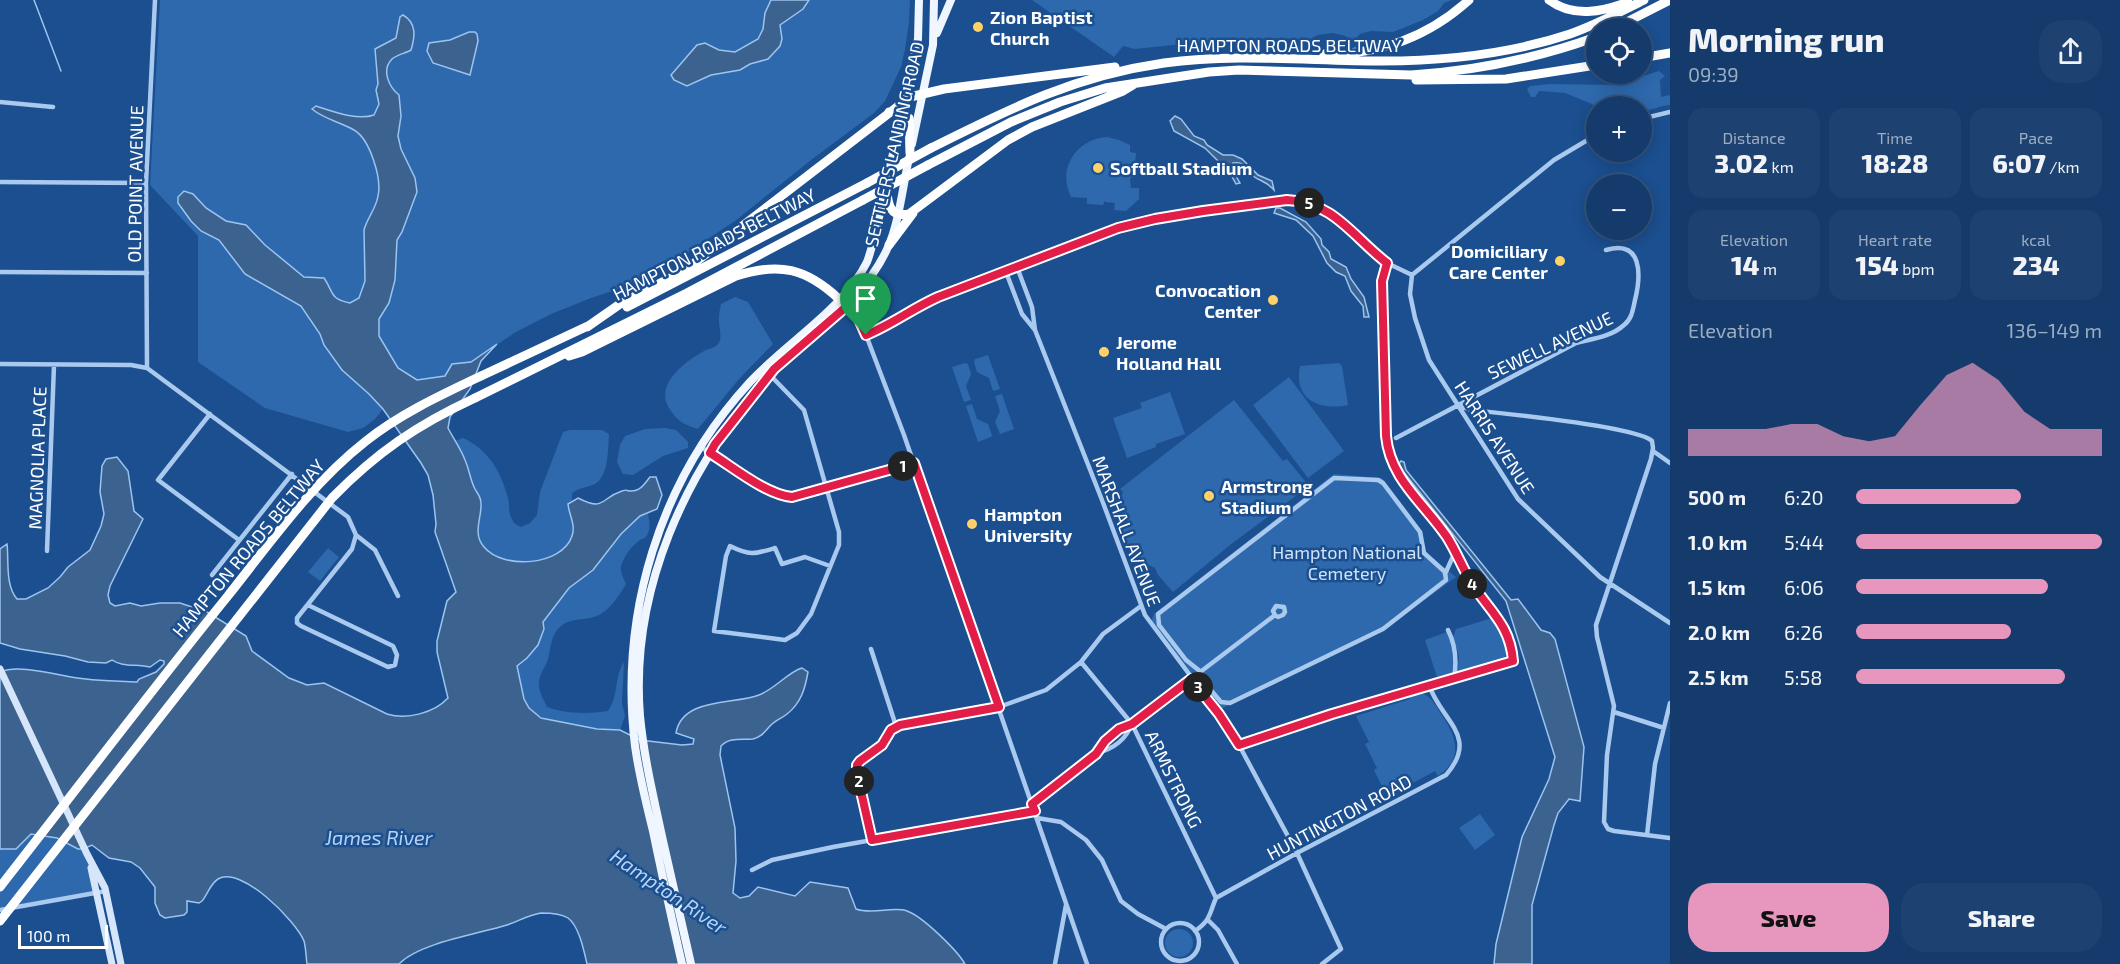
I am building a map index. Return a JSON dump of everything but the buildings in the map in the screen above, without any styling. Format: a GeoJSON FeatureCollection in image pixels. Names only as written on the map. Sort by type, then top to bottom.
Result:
{"type":"FeatureCollection","features":[{"type":"Feature","properties":{"kind":"highway"},"geometry":{"type":"LineString","coordinates":[[1260,58],[1299,53],[1350,53],[1392,45],[1433,28],[1469,0]]}},
{"type":"Feature","properties":{"kind":"highway"},"geometry":{"type":"LineString","coordinates":[[1549,0],[1568,10],[1590,12],[1605,10],[1633,0]]}},
{"type":"Feature","properties":{"kind":"highway","name":"HAMPTON ROADS BELTWAY"},"geometry":{"type":"LineString","coordinates":[[0,887],[216,610],[321,481],[366,440],[432,400],[656,293],[931,148],[1053,90],[1090,78],[1165,63],[1201,59],[1260,58],[1381,62],[1467,57],[1570,34],[1610,18],[1644,0]]}},
{"type":"Feature","properties":{"kind":"highway"},"geometry":{"type":"LineString","coordinates":[[1636,18],[1670,0]]}},
{"type":"Feature","properties":{"kind":"highway"},"geometry":{"type":"LineString","coordinates":[[1648,18],[1670,5]]}},
{"type":"Feature","properties":{"kind":"highway","name":"HAMPTON ROADS BELTWAY"},"geometry":{"type":"LineString","coordinates":[[0,921],[332,498],[358,472],[419,426],[687,293],[1011,122],[1083,93],[1209,72],[1411,75],[1470,70],[1541,56],[1586,40]]}},
{"type":"Feature","properties":{"kind":"highway"},"geometry":{"type":"LineString","coordinates":[[1652,56],[1670,53]]}},
{"type":"Feature","properties":{"kind":"highway"},"geometry":{"type":"LineString","coordinates":[[587,327],[620,304],[693,264],[741,229],[905,99],[924,92],[1062,72],[1165,63]]}},
{"type":"Feature","properties":{"kind":"highway"},"geometry":{"type":"LineString","coordinates":[[1321,73],[1362,79],[1482,80],[1586,67]]}},
{"type":"Feature","properties":{"kind":"highway"},"geometry":{"type":"LineString","coordinates":[[886,186],[889,207],[897,214],[909,214],[1008,140],[1032,127],[1123,92],[1138,83]]}},
{"type":"Feature","properties":{"kind":"highway"},"geometry":{"type":"LineString","coordinates":[[889,112],[902,112],[910,121],[910,153]]}},
{"type":"Feature","properties":{"kind":"highway"},"geometry":{"type":"LineString","coordinates":[[889,245],[916,209]]}},
{"type":"Feature","properties":{"kind":"highway"},"geometry":{"type":"LineString","coordinates":[[541,365],[582,352],[736,276],[749,272],[774,269],[800,272],[823,284],[839,298]]}},
{"type":"Feature","properties":{"kind":"main road","name":"SETTLERS LANDING ROAD"},"geometry":{"type":"LineString","coordinates":[[682,964],[639,771],[632,648],[643,585],[664,518],[681,480],[700,447],[750,382],[839,298],[860,274],[867,261],[918,39],[919,0]]}},
{"type":"Feature","properties":{"kind":"main road","name":"SETTLERS LANDING ROAD"},"geometry":{"type":"LineString","coordinates":[[691,964],[636,715],[643,638],[655,576],[677,514],[727,427],[770,375],[847,306],[869,281],[889,245],[934,39],[934,0]]}},
{"type":"Feature","properties":{"kind":"main road"},"geometry":{"type":"LineString","coordinates":[[934,39],[951,0]]}},
{"type":"Feature","properties":{"kind":"main road"},"geometry":{"type":"LineString","coordinates":[[839,298],[847,306]]}},
{"type":"Feature","properties":{"kind":"main road"},"geometry":{"type":"LineString","coordinates":[[0,669],[106,891],[121,964]]}},
{"type":"Feature","properties":{"kind":"main road"},"geometry":{"type":"LineString","coordinates":[[87,854],[98,892],[112,964]]}},
{"type":"Feature","properties":{"kind":"street","name":"OLD POINT AVENUE"},"geometry":{"type":"LineString","coordinates":[[147,368],[146,183],[155,0]]}},
{"type":"Feature","properties":{"kind":"street"},"geometry":{"type":"LineString","coordinates":[[0,102],[53,106]]}},
{"type":"Feature","properties":{"kind":"street"},"geometry":{"type":"LineString","coordinates":[[1652,116],[1670,112]]}},
{"type":"Feature","properties":{"kind":"street"},"geometry":{"type":"LineString","coordinates":[[866,335],[920,305],[1118,228],[1203,211],[1287,200],[1308,203],[1325,209],[1387,263],[1412,275],[1554,160],[1586,141]]}},
{"type":"Feature","properties":{"kind":"street"},"geometry":{"type":"LineString","coordinates":[[0,182],[146,183]]}},
{"type":"Feature","properties":{"kind":"street","name":"SEWELL AVENUE"},"geometry":{"type":"LineString","coordinates":[[1396,438],[1576,343],[1606,336],[1623,326],[1632,314],[1639,270],[1637,260],[1630,252],[1614,248],[1606,250]]}},
{"type":"Feature","properties":{"kind":"street"},"geometry":{"type":"LineString","coordinates":[[1239,745],[1332,714],[1513,661],[1506,631],[1473,584],[1447,538],[1392,465],[1388,450],[1382,281],[1387,263]]}},
{"type":"Feature","properties":{"kind":"street","name":"MARSHALL AVENUE"},"geometry":{"type":"LineString","coordinates":[[1017,267],[1032,307],[1035,330],[1102,500],[1144,615],[1219,714],[1239,745],[1297,853],[1341,949],[1322,964]]}},
{"type":"Feature","properties":{"kind":"street"},"geometry":{"type":"LineString","coordinates":[[0,272],[147,273]]}},
{"type":"Feature","properties":{"kind":"street","name":"MARSHALL AVENUE"},"geometry":{"type":"LineString","coordinates":[[1006,272],[1022,314],[1035,330]]}},
{"type":"Feature","properties":{"kind":"street","name":"HARRIS AVENUE"},"geometry":{"type":"LineString","coordinates":[[1412,275],[1410,294],[1419,334],[1430,360],[1518,499],[1609,584],[1670,622]]}},
{"type":"Feature","properties":{"kind":"street"},"geometry":{"type":"LineString","coordinates":[[847,306],[858,317],[866,335],[914,463],[1087,964]]}},
{"type":"Feature","properties":{"kind":"street"},"geometry":{"type":"LineString","coordinates":[[0,364],[131,365],[147,368],[348,517],[356,535],[375,550],[398,596]]}},
{"type":"Feature","properties":{"kind":"street","name":"MAGNOLIA PLACE"},"geometry":{"type":"LineString","coordinates":[[47,551],[54,365]]}},
{"type":"Feature","properties":{"kind":"street"},"geometry":{"type":"LineString","coordinates":[[770,375],[804,410],[839,532],[839,545],[811,614],[797,633],[785,640],[714,631],[726,556],[730,546],[745,554],[775,548],[782,564],[805,557],[830,566]]}},
{"type":"Feature","properties":{"kind":"street"},"geometry":{"type":"LineString","coordinates":[[1457,405],[1471,410],[1583,424],[1641,435],[1652,441],[1653,451],[1596,628],[1614,712],[1607,755],[1604,822],[1608,829],[1618,832],[1670,838]]}},
{"type":"Feature","properties":{"kind":"street"},"geometry":{"type":"LineString","coordinates":[[210,414],[158,480],[239,540]]}},
{"type":"Feature","properties":{"kind":"street"},"geometry":{"type":"LineString","coordinates":[[700,447],[767,489],[782,496],[792,497],[914,463]]}},
{"type":"Feature","properties":{"kind":"street"},"geometry":{"type":"LineString","coordinates":[[1653,451],[1670,463]]}},
{"type":"Feature","properties":{"kind":"street"},"geometry":{"type":"LineString","coordinates":[[212,575],[292,474]]}},
{"type":"Feature","properties":{"kind":"street"},"geometry":{"type":"LineString","coordinates":[[1445,574],[1425,555],[1420,532],[1383,483],[1334,477],[1158,614],[1159,625],[1186,660],[1201,672],[1217,699],[1230,703],[1383,629],[1444,584],[1445,574],[1455,552]]}},
{"type":"Feature","properties":{"kind":"street"},"geometry":{"type":"LineString","coordinates":[[308,605],[393,646],[397,655],[395,665],[388,667],[297,623],[297,618],[352,549],[356,535]]}},
{"type":"Feature","properties":{"kind":"street"},"geometry":{"type":"LineString","coordinates":[[872,840],[857,765],[882,745],[896,726],[999,707],[1046,690],[1081,662],[1104,634],[1141,606]]}},
{"type":"Feature","properties":{"kind":"street"},"geometry":{"type":"LineString","coordinates":[[1032,804],[1096,754],[1105,741],[1119,729],[1132,724],[1275,615]]}},
{"type":"Feature","properties":{"kind":"street"},"geometry":{"type":"LineString","coordinates":[[1448,630],[1456,655],[1457,665],[1454,678]]}},
{"type":"Feature","properties":{"kind":"street"},"geometry":{"type":"LineString","coordinates":[[871,649],[896,726]]}},
{"type":"Feature","properties":{"kind":"street","name":"ARMSTRONG"},"geometry":{"type":"LineString","coordinates":[[1081,662],[1132,724],[1216,898]]}},
{"type":"Feature","properties":{"kind":"street","name":"HUNTINGTON ROAD"},"geometry":{"type":"LineString","coordinates":[[1216,898],[1446,775],[1452,768],[1461,747],[1460,739],[1432,696],[1429,685]]}},
{"type":"Feature","properties":{"kind":"street"},"geometry":{"type":"LineString","coordinates":[[1647,835],[1655,764],[1670,703]]}},
{"type":"Feature","properties":{"kind":"street"},"geometry":{"type":"LineString","coordinates":[[1614,712],[1664,728]]}},
{"type":"Feature","properties":{"kind":"street"},"geometry":{"type":"LineString","coordinates":[[1096,754],[1107,751],[1128,736],[1132,724]]}},
{"type":"Feature","properties":{"kind":"street"},"geometry":{"type":"LineString","coordinates":[[752,870],[781,858],[1035,811]]}},
{"type":"Feature","properties":{"kind":"street"},"geometry":{"type":"LineString","coordinates":[[1037,818],[1061,822],[1086,840],[1102,860],[1120,901],[1138,914],[1166,928]]}},
{"type":"Feature","properties":{"kind":"street"},"geometry":{"type":"LineString","coordinates":[[0,910],[106,891]]}},
{"type":"Feature","properties":{"kind":"street"},"geometry":{"type":"LineString","coordinates":[[1195,931],[1208,920],[1216,898]]}},
{"type":"Feature","properties":{"kind":"street"},"geometry":{"type":"LineString","coordinates":[[1055,964],[1066,902]]}},
{"type":"Feature","properties":{"kind":"street"},"geometry":{"type":"LineString","coordinates":[[1208,920],[1218,930],[1237,964]]}},
{"type":"Feature","properties":{"kind":"street"},"geometry":{"type":"LineString","coordinates":[[1181,923],[1187,924],[1195,931],[1199,944],[1193,956],[1181,962],[1168,958],[1161,947],[1160,940],[1166,928],[1181,923]]}},
{"type":"Feature","properties":{"kind":"street"},"geometry":{"type":"LineString","coordinates":[[1166,964],[1168,958]]}},
{"type":"Feature","properties":{"kind":"green space"},"geometry":{"type":"Polygon","coordinates":[[[160,0],[910,0],[909,23],[901,67],[885,101],[874,113],[735,221],[634,284],[551,314],[516,332],[451,375],[417,380],[371,395],[383,409],[363,428],[348,432],[265,408],[198,362],[198,236],[150,185],[160,0]]]}},
{"type":"Feature","properties":{"kind":"green space"},"geometry":{"type":"Polygon","coordinates":[[[1032,0],[1452,0],[1444,3],[1438,11],[1423,20],[1393,32],[1371,31],[1360,34],[1353,41],[1333,33],[1318,35],[1308,40],[1232,39],[1219,45],[1208,46],[1192,43],[1135,49],[1123,46],[1114,57],[1032,0]]]}},
{"type":"Feature","properties":{"kind":"green space"},"geometry":{"type":"Polygon","coordinates":[[[1659,71],[1665,76],[1660,80],[1661,97],[1670,95],[1670,105],[1652,109],[1652,96],[1586,96],[1586,102],[1565,93],[1539,91],[1535,97],[1531,97],[1527,89],[1530,86],[1550,84],[1652,84],[1652,73],[1659,71]]]}},
{"type":"Feature","properties":{"kind":"green space","name":"Softball Stadium"},"geometry":{"type":"Polygon","coordinates":[[[1107,137],[1130,145],[1130,152],[1136,153],[1134,177],[1130,178],[1131,188],[1139,188],[1139,199],[1126,211],[1114,210],[1115,203],[1105,202],[1105,200],[1103,205],[1087,204],[1087,198],[1071,197],[1067,186],[1068,166],[1078,149],[1086,143],[1107,137]]]}},
{"type":"Feature","properties":{"kind":"green space"},"geometry":{"type":"Polygon","coordinates":[[[735,297],[748,302],[773,344],[739,379],[698,429],[685,424],[675,416],[665,399],[666,390],[674,374],[681,367],[697,355],[717,345],[720,336],[721,304],[735,297]]]}},
{"type":"Feature","properties":{"kind":"green space"},"geometry":{"type":"Polygon","coordinates":[[[988,355],[1000,389],[993,391],[989,378],[977,372],[974,362],[975,359],[988,355]]]}},
{"type":"Feature","properties":{"kind":"green space"},"geometry":{"type":"Polygon","coordinates":[[[1339,363],[1342,366],[1348,405],[1319,404],[1305,395],[1299,378],[1300,366],[1339,363]]]}},
{"type":"Feature","properties":{"kind":"green space"},"geometry":{"type":"Polygon","coordinates":[[[968,364],[971,374],[966,386],[971,400],[964,402],[952,367],[968,364]]]}},
{"type":"Feature","properties":{"kind":"green space"},"geometry":{"type":"Polygon","coordinates":[[[1289,377],[1344,451],[1308,478],[1253,405],[1289,377]]]}},
{"type":"Feature","properties":{"kind":"green space"},"geometry":{"type":"Polygon","coordinates":[[[1170,392],[1185,434],[1156,444],[1156,447],[1127,458],[1113,418],[1142,408],[1140,403],[1170,392]]]}},
{"type":"Feature","properties":{"kind":"green space"},"geometry":{"type":"Polygon","coordinates":[[[1002,394],[1014,429],[1000,434],[995,422],[1000,411],[995,396],[1002,394]]]}},
{"type":"Feature","properties":{"kind":"green space","name":"Armstrong Stadium"},"geometry":{"type":"Polygon","coordinates":[[[1234,400],[1283,461],[1287,459],[1309,486],[1230,545],[1173,592],[1155,568],[1141,561],[1125,543],[1119,527],[1117,508],[1123,492],[1120,489],[1234,400]]]}},
{"type":"Feature","properties":{"kind":"green space"},"geometry":{"type":"Polygon","coordinates":[[[972,404],[977,419],[988,424],[992,435],[978,442],[966,406],[972,404]]]}},
{"type":"Feature","properties":{"kind":"green space"},"geometry":{"type":"Polygon","coordinates":[[[645,429],[676,430],[688,442],[688,448],[663,456],[633,475],[623,474],[617,462],[620,445],[625,436],[645,429]]]}},
{"type":"Feature","properties":{"kind":"green space"},"geometry":{"type":"Polygon","coordinates":[[[602,430],[609,434],[607,461],[600,480],[572,493],[572,500],[568,504],[573,532],[566,546],[557,554],[532,562],[506,560],[494,555],[480,541],[478,522],[482,502],[455,441],[463,438],[487,455],[498,471],[505,488],[512,519],[521,527],[530,523],[537,515],[540,492],[563,432],[602,430]]]}},
{"type":"Feature","properties":{"kind":"green space","name":"Hampton National Cemetery"},"geometry":{"type":"Polygon","coordinates":[[[1334,474],[1382,478],[1423,532],[1427,554],[1456,577],[1384,630],[1219,710],[1151,621],[1154,614],[1334,474]]]}},
{"type":"Feature","properties":{"kind":"green space"},"geometry":{"type":"Polygon","coordinates":[[[648,514],[650,527],[647,535],[633,546],[625,556],[621,567],[626,584],[602,613],[592,618],[566,623],[555,632],[539,682],[547,707],[577,713],[608,711],[614,699],[624,662],[622,703],[625,716],[620,730],[571,726],[546,719],[525,702],[517,666],[535,647],[543,628],[543,622],[569,588],[593,570],[621,534],[640,516],[648,514]]]}},
{"type":"Feature","properties":{"kind":"green space"},"geometry":{"type":"Polygon","coordinates":[[[328,548],[339,557],[320,581],[308,572],[328,548]]]}},
{"type":"Feature","properties":{"kind":"green space"},"geometry":{"type":"Polygon","coordinates":[[[1492,618],[1506,637],[1508,647],[1506,655],[1494,665],[1457,673],[1459,656],[1453,638],[1456,629],[1492,618]]]}},
{"type":"Feature","properties":{"kind":"green space"},"geometry":{"type":"Polygon","coordinates":[[[1447,632],[1454,653],[1453,669],[1451,674],[1437,677],[1425,640],[1447,632]]]}},
{"type":"Feature","properties":{"kind":"green space"},"geometry":{"type":"Polygon","coordinates":[[[1422,693],[1433,702],[1451,730],[1455,754],[1452,762],[1438,776],[1435,771],[1387,797],[1374,770],[1377,768],[1365,744],[1369,742],[1356,716],[1410,699],[1409,694],[1422,693]]]}},
{"type":"Feature","properties":{"kind":"green space"},"geometry":{"type":"Polygon","coordinates":[[[1480,814],[1495,835],[1475,850],[1459,828],[1480,814]]]}},
{"type":"Feature","properties":{"kind":"green space"},"geometry":{"type":"Polygon","coordinates":[[[31,834],[52,837],[78,849],[83,849],[98,892],[0,911],[0,849],[16,849],[31,834]]]}},
{"type":"Feature","properties":{"kind":"green space"},"geometry":{"type":"Polygon","coordinates":[[[1179,929],[1189,933],[1193,943],[1189,953],[1179,957],[1169,953],[1165,943],[1169,933],[1179,929]]]}},
{"type":"Feature","properties":{"kind":"water"},"geometry":{"type":"Polygon","coordinates":[[[771,0],[809,0],[803,9],[780,25],[782,39],[780,46],[768,59],[750,64],[740,70],[711,75],[687,86],[674,80],[671,75],[697,45],[705,43],[719,50],[735,52],[758,39],[771,0]]]}},
{"type":"Feature","properties":{"kind":"water","name":"James River"},"geometry":{"type":"Polygon","coordinates":[[[403,15],[413,26],[411,50],[392,59],[387,73],[389,83],[399,95],[401,116],[398,136],[401,149],[415,178],[417,192],[397,240],[395,280],[389,303],[379,319],[379,336],[398,368],[417,380],[445,376],[452,364],[471,362],[497,344],[481,361],[470,389],[450,417],[448,428],[463,456],[480,498],[478,531],[480,542],[493,554],[504,559],[518,562],[545,559],[557,554],[572,536],[573,524],[568,504],[578,498],[598,504],[622,491],[637,490],[650,477],[656,477],[662,495],[657,509],[640,516],[621,534],[593,570],[569,588],[543,622],[544,629],[538,645],[517,666],[524,699],[529,708],[541,718],[597,729],[620,730],[640,740],[682,745],[693,744],[694,739],[676,733],[680,721],[688,713],[710,704],[759,695],[802,668],[808,672],[802,695],[792,710],[773,723],[759,737],[732,740],[721,746],[720,755],[735,828],[736,861],[733,893],[740,898],[749,896],[758,887],[795,896],[810,882],[848,888],[856,909],[869,911],[896,909],[907,911],[921,919],[939,934],[965,964],[587,964],[580,939],[572,922],[562,916],[541,913],[420,950],[399,964],[307,964],[304,941],[299,932],[267,897],[240,880],[228,877],[218,879],[202,901],[199,903],[187,901],[187,912],[184,915],[165,918],[160,915],[155,903],[155,887],[140,868],[131,862],[109,858],[92,845],[78,849],[57,838],[31,834],[16,849],[0,849],[0,672],[18,669],[86,679],[137,682],[156,672],[164,664],[164,661],[160,660],[150,667],[112,660],[106,663],[88,662],[0,643],[0,549],[7,544],[9,580],[17,599],[26,599],[48,588],[68,567],[90,550],[101,526],[104,514],[100,492],[102,466],[106,459],[117,457],[128,471],[134,511],[143,519],[110,586],[108,595],[110,603],[115,606],[130,603],[141,606],[180,603],[207,612],[246,636],[252,651],[289,678],[307,685],[324,683],[387,714],[411,716],[420,714],[435,708],[448,698],[437,652],[437,641],[447,601],[456,592],[435,532],[433,495],[428,475],[383,409],[342,370],[301,306],[245,274],[219,240],[201,231],[178,203],[178,197],[184,191],[193,194],[206,208],[226,221],[246,225],[265,245],[304,277],[324,278],[338,299],[350,303],[359,298],[365,281],[364,230],[379,189],[374,160],[365,142],[354,130],[312,109],[316,106],[352,116],[374,115],[379,104],[376,90],[378,84],[375,49],[396,38],[400,17],[403,15]]]}},
{"type":"Feature","properties":{"kind":"water"},"geometry":{"type":"Polygon","coordinates":[[[469,32],[477,34],[478,41],[470,75],[433,63],[427,51],[429,43],[450,40],[469,32]]]}},
{"type":"Feature","properties":{"kind":"water"},"geometry":{"type":"Polygon","coordinates":[[[1175,116],[1181,119],[1194,136],[1204,140],[1207,145],[1223,155],[1233,155],[1242,159],[1258,175],[1272,181],[1274,190],[1253,176],[1242,164],[1233,163],[1232,169],[1240,183],[1236,184],[1230,173],[1205,148],[1174,131],[1170,121],[1175,116]]]}},
{"type":"Feature","properties":{"kind":"water"},"geometry":{"type":"Polygon","coordinates":[[[1276,208],[1306,222],[1321,239],[1331,259],[1346,267],[1351,279],[1364,297],[1369,317],[1364,317],[1363,306],[1351,291],[1345,276],[1336,272],[1327,263],[1313,236],[1296,220],[1274,213],[1276,208]]]}},
{"type":"Feature","properties":{"kind":"water"},"geometry":{"type":"Polygon","coordinates":[[[1401,461],[1511,600],[1518,599],[1541,630],[1550,633],[1555,639],[1584,747],[1580,801],[1569,799],[1558,813],[1532,905],[1532,964],[1494,964],[1496,944],[1522,837],[1549,779],[1555,757],[1506,601],[1398,465],[1401,461]]]}},
{"type":"Feature","properties":{"kind":"waterway"},"geometry":{"type":"LineString","coordinates":[[34,0],[61,71]]}},
{"type":"Feature","properties":{"kind":"place","name":"Zion Baptist Church"},"geometry":{"type":"Point","coordinates":[978,27]}},
{"type":"Feature","properties":{"kind":"place","name":"Softball Stadium"},"geometry":{"type":"Point","coordinates":[1098,168]}},
{"type":"Feature","properties":{"kind":"place","name":"Domiciliary Care Center"},"geometry":{"type":"Point","coordinates":[1560,261]}},
{"type":"Feature","properties":{"kind":"place","name":"Convocation Center"},"geometry":{"type":"Point","coordinates":[1273,300]}},
{"type":"Feature","properties":{"kind":"place","name":"Jerome Holland Hall"},"geometry":{"type":"Point","coordinates":[1104,352]}},
{"type":"Feature","properties":{"kind":"place","name":"Armstrong Stadium"},"geometry":{"type":"Point","coordinates":[1209,496]}},
{"type":"Feature","properties":{"kind":"place","name":"Hampton University"},"geometry":{"type":"Point","coordinates":[972,524]}},
{"type":"Feature","properties":{"kind":"route"},"geometry":{"type":"LineString","coordinates":[[1287,200],[1308,203],[1325,209],[1387,263],[1382,281],[1386,428],[1392,465],[1447,538],[1473,584],[1506,631],[1513,661],[1332,714],[1239,745],[1219,714],[1191,679],[1132,724],[1119,729],[1105,741],[1096,754],[1032,804],[1035,811],[872,840],[857,774],[857,765],[860,761],[882,745],[896,726],[999,707],[914,463],[792,497],[782,496],[767,489],[710,453],[727,427],[774,369],[847,306],[858,317],[866,335],[938,297],[1110,230],[1155,219],[1287,200]]}},
{"type":"Feature","properties":{"kind":"water label","name":"Hampton River"},"geometry":{"type":"Point","coordinates":[669,891]}}]}
